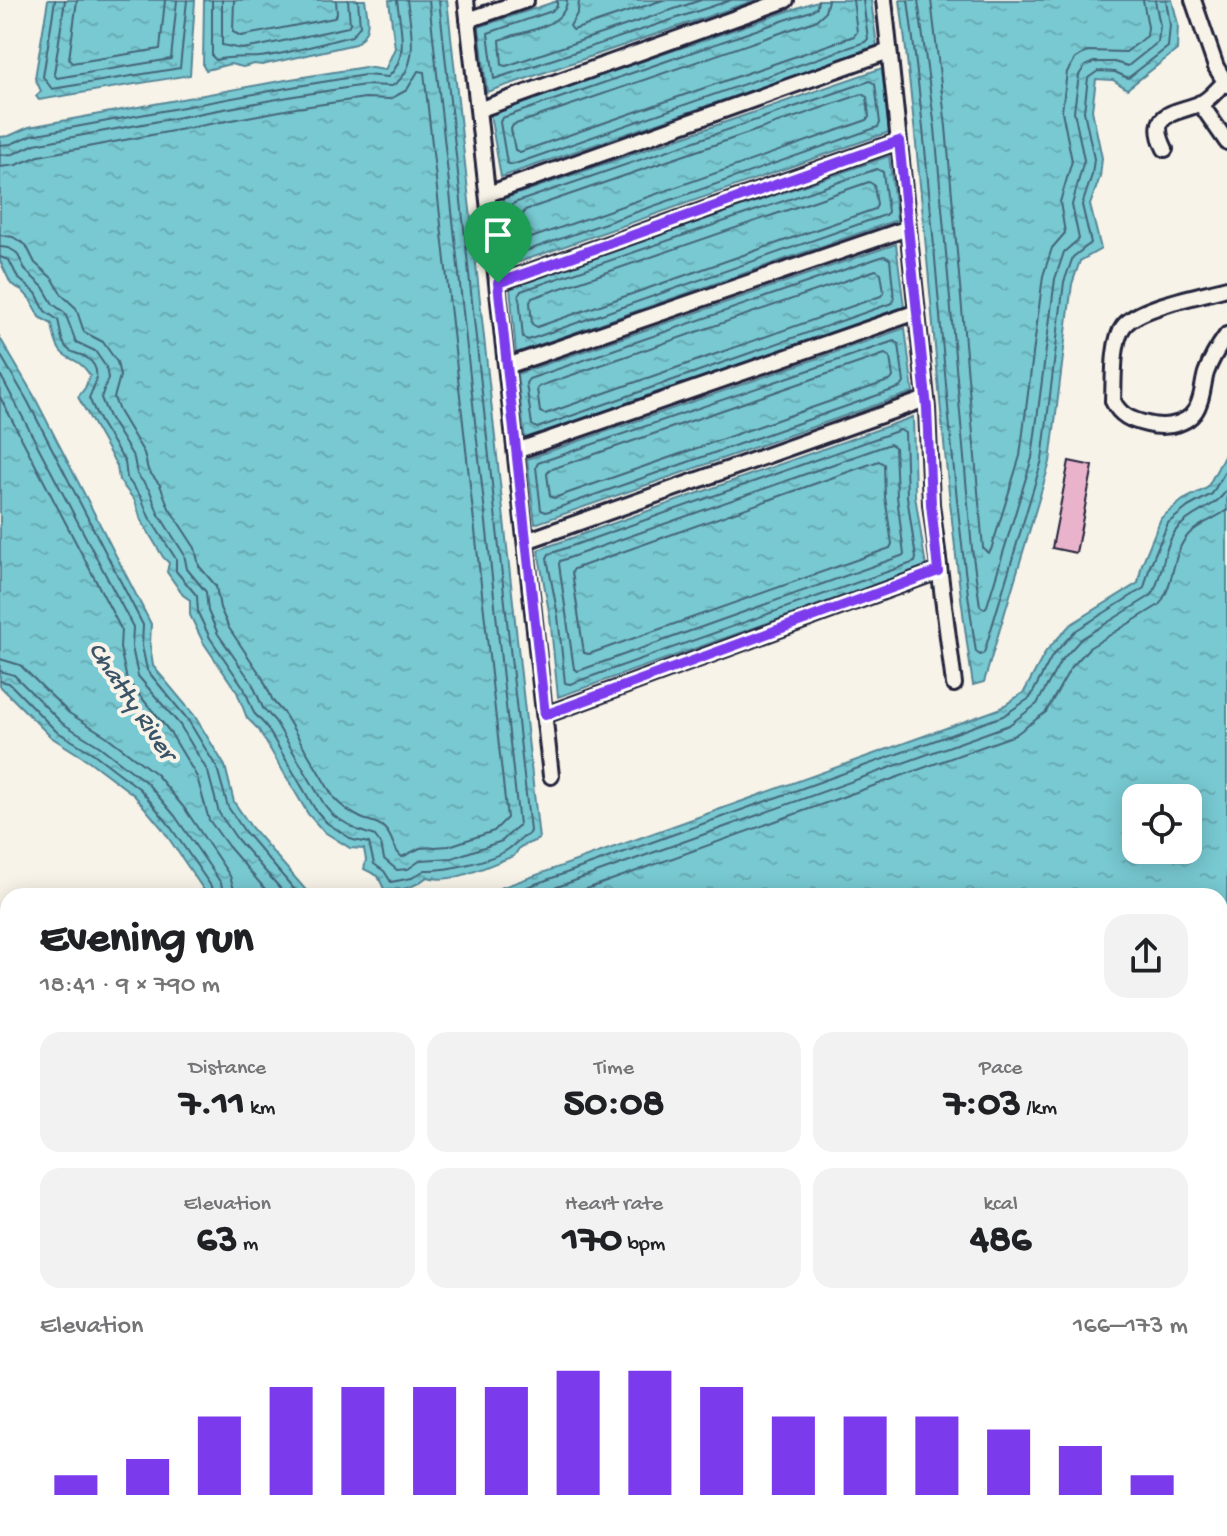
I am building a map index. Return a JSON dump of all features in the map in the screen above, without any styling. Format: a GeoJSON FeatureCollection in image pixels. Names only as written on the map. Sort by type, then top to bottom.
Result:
{"type":"FeatureCollection","features":[{"type":"Feature","properties":{"kind":"street"},"geometry":{"type":"LineString","coordinates":[[466,0],[551,776]]}},
{"type":"Feature","properties":{"kind":"street"},"geometry":{"type":"LineString","coordinates":[[468,20],[526,0]]}},
{"type":"Feature","properties":{"kind":"street"},"geometry":{"type":"LineString","coordinates":[[478,110],[786,0]]}},
{"type":"Feature","properties":{"kind":"street"},"geometry":{"type":"LineString","coordinates":[[884,0],[926,399],[931,504],[954,684]]}},
{"type":"Feature","properties":{"kind":"street"},"geometry":{"type":"LineString","coordinates":[[1165,149],[1158,136],[1158,127],[1168,113],[1200,103],[1226,84],[1216,67],[1193,0]]}},
{"type":"Feature","properties":{"kind":"street"},"geometry":{"type":"LineString","coordinates":[[488,194],[889,51]]}},
{"type":"Feature","properties":{"kind":"street"},"geometry":{"type":"LineString","coordinates":[[1200,103],[1227,142]]}},
{"type":"Feature","properties":{"kind":"street"},"geometry":{"type":"LineString","coordinates":[[498,283],[899,141]]}},
{"type":"Feature","properties":{"kind":"street"},"geometry":{"type":"LineString","coordinates":[[507,366],[908,228]]}},
{"type":"Feature","properties":{"kind":"street"},"geometry":{"type":"LineString","coordinates":[[1227,288],[1157,308],[1135,316],[1123,325],[1118,339],[1113,401],[1116,408],[1131,420],[1162,427],[1184,421],[1198,407],[1205,375],[1227,335]]}},
{"type":"Feature","properties":{"kind":"street"},"geometry":{"type":"LineString","coordinates":[[516,451],[917,312]]}},
{"type":"Feature","properties":{"kind":"street"},"geometry":{"type":"LineString","coordinates":[[526,541],[926,399]]}},
{"type":"Feature","properties":{"kind":"street"},"geometry":{"type":"LineString","coordinates":[[545,715],[938,571]]}},
{"type":"Feature","properties":{"kind":"water"},"geometry":{"type":"Polygon","coordinates":[[[48,0],[195,0],[190,75],[39,100],[36,96],[41,91],[35,78],[48,0]]]}},
{"type":"Feature","properties":{"kind":"water"},"geometry":{"type":"Polygon","coordinates":[[[204,0],[365,0],[368,24],[364,35],[355,44],[262,65],[243,67],[230,64],[206,70],[203,66],[204,0]]]}},
{"type":"Feature","properties":{"kind":"water"},"geometry":{"type":"Polygon","coordinates":[[[389,0],[447,0],[539,839],[520,847],[514,856],[471,872],[448,878],[427,877],[405,888],[384,888],[378,876],[364,869],[364,849],[350,848],[323,831],[308,814],[259,730],[247,718],[237,692],[203,642],[190,615],[190,600],[167,572],[169,563],[141,520],[135,501],[119,480],[117,466],[78,397],[90,375],[62,353],[52,324],[39,317],[30,299],[11,284],[0,261],[0,137],[29,127],[291,79],[365,67],[385,70],[395,48],[389,0]]]}},
{"type":"Feature","properties":{"kind":"water"},"geometry":{"type":"Polygon","coordinates":[[[560,0],[756,0],[487,92],[479,27],[560,0]]]}},
{"type":"Feature","properties":{"kind":"water"},"geometry":{"type":"Polygon","coordinates":[[[820,0],[871,0],[877,47],[501,177],[490,114],[820,0]]]}},
{"type":"Feature","properties":{"kind":"water"},"geometry":{"type":"Polygon","coordinates":[[[900,0],[1172,0],[1178,24],[1177,50],[1127,89],[1113,80],[1096,79],[1092,110],[1102,158],[1100,177],[1090,205],[1101,249],[1080,261],[1072,284],[1050,462],[984,682],[973,685],[951,514],[900,0]]]}},
{"type":"Feature","properties":{"kind":"water"},"geometry":{"type":"Polygon","coordinates":[[[882,68],[889,132],[511,265],[503,199],[882,68]]]}},
{"type":"Feature","properties":{"kind":"water"},"geometry":{"type":"Polygon","coordinates":[[[889,156],[897,220],[516,353],[510,287],[889,156]]]}},
{"type":"Feature","properties":{"kind":"water"},"geometry":{"type":"Polygon","coordinates":[[[896,244],[904,307],[525,440],[517,374],[896,244]]]}},
{"type":"Feature","properties":{"kind":"water"},"geometry":{"type":"Polygon","coordinates":[[[905,328],[913,392],[535,524],[527,459],[905,328]]]}},
{"type":"Feature","properties":{"kind":"water","name":"Chatty River"},"geometry":{"type":"Polygon","coordinates":[[[0,338],[34,396],[151,624],[153,666],[194,715],[225,766],[234,802],[251,827],[304,888],[203,888],[161,827],[134,795],[51,737],[0,686],[0,338]]]}},
{"type":"Feature","properties":{"kind":"water"},"geometry":{"type":"Polygon","coordinates":[[[913,417],[915,495],[926,567],[558,697],[550,617],[538,550],[913,417]]]}},
{"type":"Feature","properties":{"kind":"water"},"geometry":{"type":"Polygon","coordinates":[[[1227,451],[1227,888],[500,888],[999,709],[1024,692],[1046,651],[1070,625],[1138,583],[1142,564],[1161,518],[1183,500],[1207,488],[1227,451]]]}},
{"type":"Feature","properties":{"kind":"building"},"geometry":{"type":"Polygon","coordinates":[[[1069,461],[1093,466],[1076,553],[1052,548],[1069,461]]]}},
{"type":"Feature","properties":{"kind":"route"},"geometry":{"type":"LineString","coordinates":[[899,141],[927,408],[931,504],[938,571],[545,715],[498,283],[899,141]]}}]}
